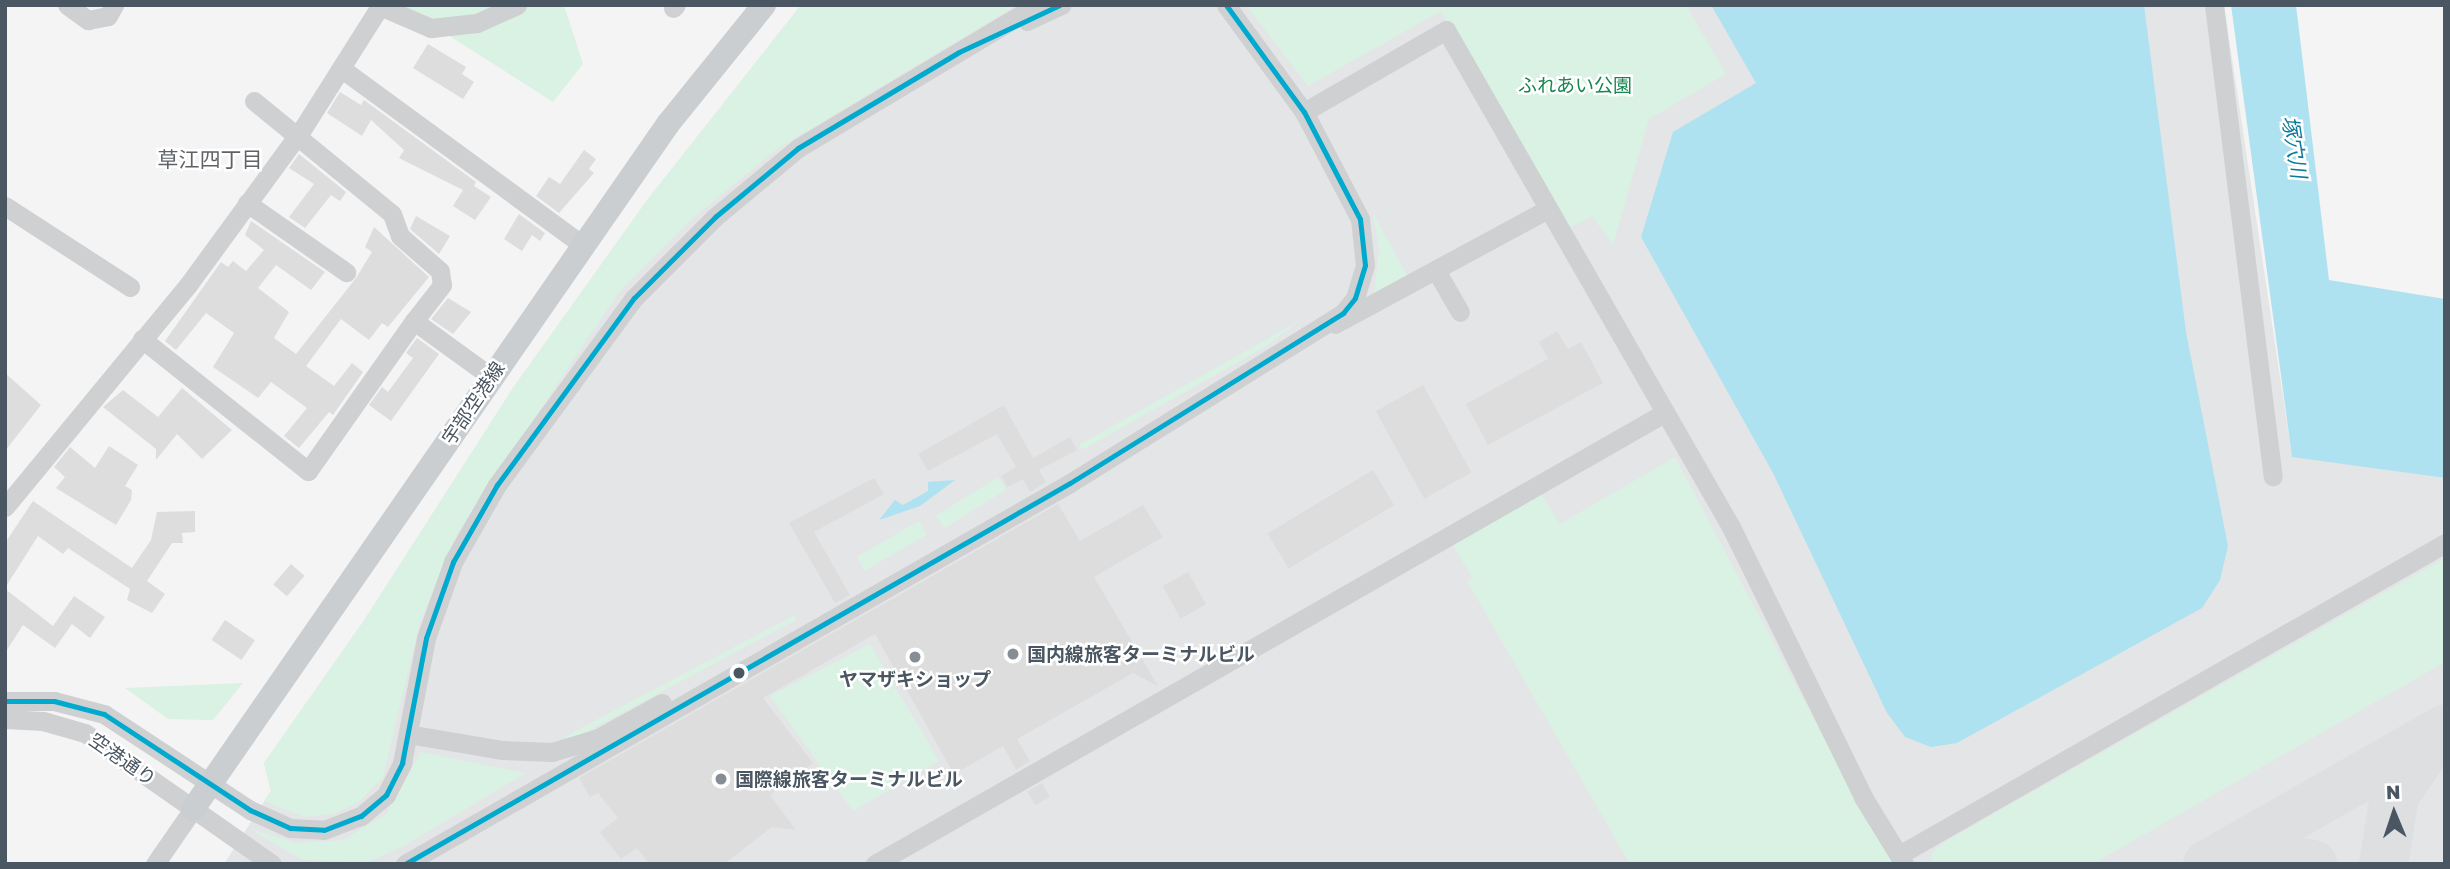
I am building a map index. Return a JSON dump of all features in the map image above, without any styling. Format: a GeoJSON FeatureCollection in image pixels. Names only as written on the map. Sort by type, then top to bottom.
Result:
{"type":"FeatureCollection","features":[{"type":"Feature","properties":{"kind":"main road","name":"宇部空港線"},"geometry":{"type":"LineString","coordinates":[[193,809],[490,376],[668,124],[764,5]]}},
{"type":"Feature","properties":{"kind":"street"},"geometry":{"type":"LineString","coordinates":[[67,5],[88,20],[108,16],[114,5]]}},
{"type":"Feature","properties":{"kind":"street"},"geometry":{"type":"LineString","coordinates":[[5,508],[142,339],[298,135],[380,6],[431,29],[477,23],[517,5]]}},
{"type":"Feature","properties":{"kind":"street"},"geometry":{"type":"LineString","coordinates":[[959,52],[1037,5]]}},
{"type":"Feature","properties":{"kind":"street"},"geometry":{"type":"LineString","coordinates":[[959,52],[1061,5]]}},
{"type":"Feature","properties":{"kind":"street"},"geometry":{"type":"LineString","coordinates":[[1226,5],[1304,112],[1355,206],[1366,247],[1354,298],[1325,328]]}},
{"type":"Feature","properties":{"kind":"street"},"geometry":{"type":"LineString","coordinates":[[2214,5],[2273,476]]}},
{"type":"Feature","properties":{"kind":"street"},"geometry":{"type":"LineString","coordinates":[[1304,112],[1446,30],[1546,211],[1731,527],[1863,797],[1901,859],[2445,543]]}},
{"type":"Feature","properties":{"kind":"street","name":"空港通り"},"geometry":{"type":"LineString","coordinates":[[5,701],[54,701],[104,714],[274,822],[324,830],[362,816],[386,795],[408,734],[426,638],[453,562],[498,485],[634,298],[715,217],[798,148],[959,52]]}},
{"type":"Feature","properties":{"kind":"street"},"geometry":{"type":"LineString","coordinates":[[342,69],[583,246]]}},
{"type":"Feature","properties":{"kind":"street"},"geometry":{"type":"LineString","coordinates":[[142,339],[307,471],[442,285],[440,271],[400,236],[391,214],[254,101]]}},
{"type":"Feature","properties":{"kind":"street"},"geometry":{"type":"LineString","coordinates":[[247,203],[346,272]]}},
{"type":"Feature","properties":{"kind":"street"},"geometry":{"type":"LineString","coordinates":[[5,206],[130,287]]}},
{"type":"Feature","properties":{"kind":"street"},"geometry":{"type":"LineString","coordinates":[[405,864],[431,858],[1325,328],[1437,272],[1546,211]]}},
{"type":"Feature","properties":{"kind":"street"},"geometry":{"type":"LineString","coordinates":[[1437,272],[1460,312]]}},
{"type":"Feature","properties":{"kind":"street"},"geometry":{"type":"LineString","coordinates":[[414,321],[490,376]]}},
{"type":"Feature","properties":{"kind":"street"},"geometry":{"type":"LineString","coordinates":[[875,864],[1664,413]]}},
{"type":"Feature","properties":{"kind":"street"},"geometry":{"type":"LineString","coordinates":[[408,734],[503,750],[552,752],[598,738],[683,691],[719,686]]}},
{"type":"Feature","properties":{"kind":"street","name":"空港通り"},"geometry":{"type":"LineString","coordinates":[[5,719],[43,721],[85,733],[272,864]]}},
{"type":"Feature","properties":{"kind":"street"},"geometry":{"type":"LineString","coordinates":[[155,864],[193,809]]}},
{"type":"Feature","properties":{"kind":"shaded area"},"geometry":{"type":"Polygon","coordinates":[[[801,5],[2224,5],[2292,456],[2445,478],[2445,864],[224,864],[271,791],[264,763],[365,619],[513,388],[648,199],[801,5]]]}},
{"type":"Feature","properties":{"kind":"green space"},"geometry":{"type":"Polygon","coordinates":[[[389,5],[564,5],[583,64],[553,102],[434,26],[389,5]]]}},
{"type":"Feature","properties":{"kind":"green space"},"geometry":{"type":"Polygon","coordinates":[[[801,5],[1017,5],[777,149],[693,218],[619,292],[457,534],[420,622],[383,777],[359,802],[333,814],[305,817],[264,801],[271,791],[264,763],[365,619],[513,388],[648,199],[801,5]]]}},
{"type":"Feature","properties":{"kind":"green space","name":"ふれあい公園"},"geometry":{"type":"Polygon","coordinates":[[[1246,5],[1686,5],[1726,74],[1649,119],[1613,245],[1592,216],[1566,230],[1441,11],[1308,86],[1246,5]]]}},
{"type":"Feature","properties":{"kind":"green space"},"geometry":{"type":"Polygon","coordinates":[[[1373,213],[1409,279],[1374,295],[1379,249],[1373,213]]]}},
{"type":"Feature","properties":{"kind":"green space"},"geometry":{"type":"Polygon","coordinates":[[[1299,321],[1265,347],[1082,450],[1079,445],[1299,321]]]}},
{"type":"Feature","properties":{"kind":"green space"},"geometry":{"type":"Polygon","coordinates":[[[1675,457],[1872,829],[1894,864],[1630,864],[1467,581],[1472,577],[1452,544],[1540,493],[1560,524],[1675,457]]]}},
{"type":"Feature","properties":{"kind":"green space"},"geometry":{"type":"Polygon","coordinates":[[[998,477],[1006,490],[944,528],[936,516],[998,477]]]}},
{"type":"Feature","properties":{"kind":"green space"},"geometry":{"type":"Polygon","coordinates":[[[919,521],[927,535],[865,571],[857,557],[919,521]]]}},
{"type":"Feature","properties":{"kind":"green space"},"geometry":{"type":"Polygon","coordinates":[[[2445,558],[2445,662],[2093,864],[1931,864],[1933,852],[1946,841],[2445,558]]]}},
{"type":"Feature","properties":{"kind":"green space"},"geometry":{"type":"Polygon","coordinates":[[[795,615],[796,620],[567,742],[566,736],[795,615]]]}},
{"type":"Feature","properties":{"kind":"green space"},"geometry":{"type":"Polygon","coordinates":[[[870,644],[939,761],[853,811],[770,696],[870,644]]]}},
{"type":"Feature","properties":{"kind":"green space"},"geometry":{"type":"Polygon","coordinates":[[[243,683],[213,720],[168,719],[125,688],[243,683]]]}},
{"type":"Feature","properties":{"kind":"green space"},"geometry":{"type":"Polygon","coordinates":[[[421,752],[526,773],[404,846],[365,863],[302,860],[251,829],[296,843],[343,840],[386,814],[421,752]]]}},
{"type":"Feature","properties":{"kind":"water"},"geometry":{"type":"Polygon","coordinates":[[[1711,5],[2144,5],[2186,332],[2228,546],[2220,580],[2202,608],[1957,743],[1931,747],[1905,737],[1887,713],[1773,473],[1641,237],[1673,132],[1756,83],[1711,5]]]}},
{"type":"Feature","properties":{"kind":"water","name":"塚穴川"},"geometry":{"type":"Polygon","coordinates":[[[2231,5],[2296,5],[2329,280],[2445,299],[2445,478],[2292,457],[2231,5]]]}},
{"type":"Feature","properties":{"kind":"water"},"geometry":{"type":"Polygon","coordinates":[[[955,480],[920,506],[879,520],[895,500],[903,505],[928,491],[928,482],[955,480]]]}},
{"type":"Feature","properties":{"kind":"building"},"geometry":{"type":"Polygon","coordinates":[[[428,44],[466,67],[462,74],[474,82],[463,99],[413,68],[428,44]]]}},
{"type":"Feature","properties":{"kind":"building"},"geometry":{"type":"Polygon","coordinates":[[[340,92],[361,105],[364,100],[476,182],[474,186],[491,197],[475,220],[453,206],[463,190],[399,158],[404,150],[371,120],[362,136],[327,113],[340,92]]]}},
{"type":"Feature","properties":{"kind":"building"},"geometry":{"type":"Polygon","coordinates":[[[584,150],[596,159],[589,169],[594,173],[559,213],[536,196],[549,177],[560,184],[584,150]]]}},
{"type":"Feature","properties":{"kind":"building"},"geometry":{"type":"Polygon","coordinates":[[[299,154],[346,192],[340,201],[331,195],[305,228],[289,217],[314,184],[289,168],[299,154]]]}},
{"type":"Feature","properties":{"kind":"building"},"geometry":{"type":"Polygon","coordinates":[[[519,214],[545,233],[540,241],[532,235],[522,251],[504,239],[519,214]]]}},
{"type":"Feature","properties":{"kind":"building"},"geometry":{"type":"Polygon","coordinates":[[[416,216],[450,236],[439,254],[410,229],[416,216]]]}},
{"type":"Feature","properties":{"kind":"building"},"geometry":{"type":"Polygon","coordinates":[[[251,221],[325,272],[311,290],[276,265],[258,288],[289,312],[274,338],[296,354],[356,278],[372,252],[365,247],[374,227],[429,277],[388,327],[382,323],[369,340],[341,319],[306,366],[334,386],[352,363],[363,372],[333,415],[329,412],[299,448],[284,436],[307,408],[271,382],[258,398],[213,367],[234,333],[206,313],[176,350],[165,341],[221,262],[228,267],[233,261],[246,271],[264,250],[245,235],[251,221]]]}},
{"type":"Feature","properties":{"kind":"building"},"geometry":{"type":"Polygon","coordinates":[[[448,298],[471,312],[453,334],[431,319],[448,298]]]}},
{"type":"Feature","properties":{"kind":"building"},"geometry":{"type":"Polygon","coordinates":[[[1557,331],[1568,349],[1581,342],[1603,383],[1488,445],[1466,404],[1548,359],[1539,342],[1557,331]]]}},
{"type":"Feature","properties":{"kind":"building"},"geometry":{"type":"Polygon","coordinates":[[[417,338],[439,354],[391,421],[369,405],[382,387],[388,392],[413,358],[406,353],[417,338]]]}},
{"type":"Feature","properties":{"kind":"building"},"geometry":{"type":"Polygon","coordinates":[[[5,373],[41,405],[5,451],[5,373]]]}},
{"type":"Feature","properties":{"kind":"building"},"geometry":{"type":"Polygon","coordinates":[[[1423,385],[1471,472],[1424,499],[1376,411],[1423,385]]]}},
{"type":"Feature","properties":{"kind":"building"},"geometry":{"type":"Polygon","coordinates":[[[182,388],[232,430],[202,459],[177,434],[156,460],[156,449],[103,407],[123,390],[158,417],[182,388]]]}},
{"type":"Feature","properties":{"kind":"building"},"geometry":{"type":"Polygon","coordinates":[[[1004,405],[1033,458],[1070,437],[1077,450],[1039,470],[1046,482],[1030,492],[1023,479],[1007,487],[1001,476],[1016,467],[997,434],[928,471],[918,454],[1004,405]]]}},
{"type":"Feature","properties":{"kind":"building"},"geometry":{"type":"Polygon","coordinates":[[[109,446],[138,465],[125,486],[132,490],[131,500],[116,525],[56,488],[65,477],[54,467],[70,447],[95,468],[109,446]]]}},
{"type":"Feature","properties":{"kind":"building"},"geometry":{"type":"Polygon","coordinates":[[[1373,470],[1394,505],[1289,568],[1268,533],[1373,470]]]}},
{"type":"Feature","properties":{"kind":"building"},"geometry":{"type":"Polygon","coordinates":[[[874,478],[884,494],[814,532],[850,595],[835,603],[789,523],[874,478]]]}},
{"type":"Feature","properties":{"kind":"building"},"geometry":{"type":"Polygon","coordinates":[[[33,501],[132,568],[151,540],[157,512],[195,511],[195,532],[182,533],[183,543],[172,543],[147,581],[165,594],[152,613],[127,600],[130,589],[68,548],[63,554],[38,536],[5,588],[5,543],[33,501]]]}},
{"type":"Feature","properties":{"kind":"building"},"geometry":{"type":"Polygon","coordinates":[[[1058,504],[1080,541],[1143,505],[1163,537],[1094,577],[1158,686],[1133,673],[1017,739],[1030,761],[1016,770],[1003,746],[954,774],[875,634],[763,698],[813,763],[770,795],[796,830],[772,827],[724,864],[649,864],[637,848],[621,859],[600,832],[618,818],[598,793],[590,797],[579,778],[1058,504]]]}},
{"type":"Feature","properties":{"kind":"building"},"geometry":{"type":"Polygon","coordinates":[[[291,564],[305,576],[287,596],[273,584],[291,564]]]}},
{"type":"Feature","properties":{"kind":"building"},"geometry":{"type":"Polygon","coordinates":[[[1188,572],[1206,604],[1181,618],[1163,586],[1188,572]]]}},
{"type":"Feature","properties":{"kind":"building"},"geometry":{"type":"Polygon","coordinates":[[[5,589],[53,626],[74,596],[105,617],[90,638],[72,624],[55,648],[23,625],[5,653],[5,589]]]}},
{"type":"Feature","properties":{"kind":"building"},"geometry":{"type":"Polygon","coordinates":[[[225,620],[255,640],[241,660],[212,640],[225,620]]]}},
{"type":"Feature","properties":{"kind":"building"},"geometry":{"type":"Polygon","coordinates":[[[1042,783],[1050,797],[1035,805],[1027,792],[1042,783]]]}},
{"type":"Feature","properties":{"kind":"taxiway"},"geometry":{"type":"LineString","coordinates":[[2207,864],[2445,728]]}},
{"type":"Feature","properties":{"kind":"taxiway"},"geometry":{"type":"LineString","coordinates":[[2383,864],[2394,795],[2430,742]]}},
{"type":"Feature","properties":{"kind":"taxiway"},"geometry":{"type":"LineString","coordinates":[[2222,862],[2261,856],[2312,864]]}},
{"type":"Feature","properties":{"kind":"transit line"},"geometry":{"type":"LineString","coordinates":[[5,701],[54,701],[104,714],[250,810],[290,828],[324,830],[361,816],[386,795],[402,763],[426,638],[453,562],[497,485],[634,298],[715,217],[798,148],[959,52],[1060,5]]}},
{"type":"Feature","properties":{"kind":"transit line"},"geometry":{"type":"LineString","coordinates":[[405,864],[1070,483],[1343,313],[1355,298],[1365,265],[1360,219],[1304,112],[1226,5]]}},
{"type":"Feature","properties":{"kind":"place","name":"国内線旅客ターミナルビル"},"geometry":{"type":"Point","coordinates":[1013,654]}},
{"type":"Feature","properties":{"kind":"place","name":"ヤマザキショップ"},"geometry":{"type":"Point","coordinates":[915,657]}},
{"type":"Feature","properties":{"kind":"place","name":"国際線旅客ターミナルビル"},"geometry":{"type":"Point","coordinates":[721,779]}},
{"type":"Feature","properties":{"kind":"district","name":"草江四丁目"},"geometry":{"type":"Point","coordinates":[210,159]}}]}
